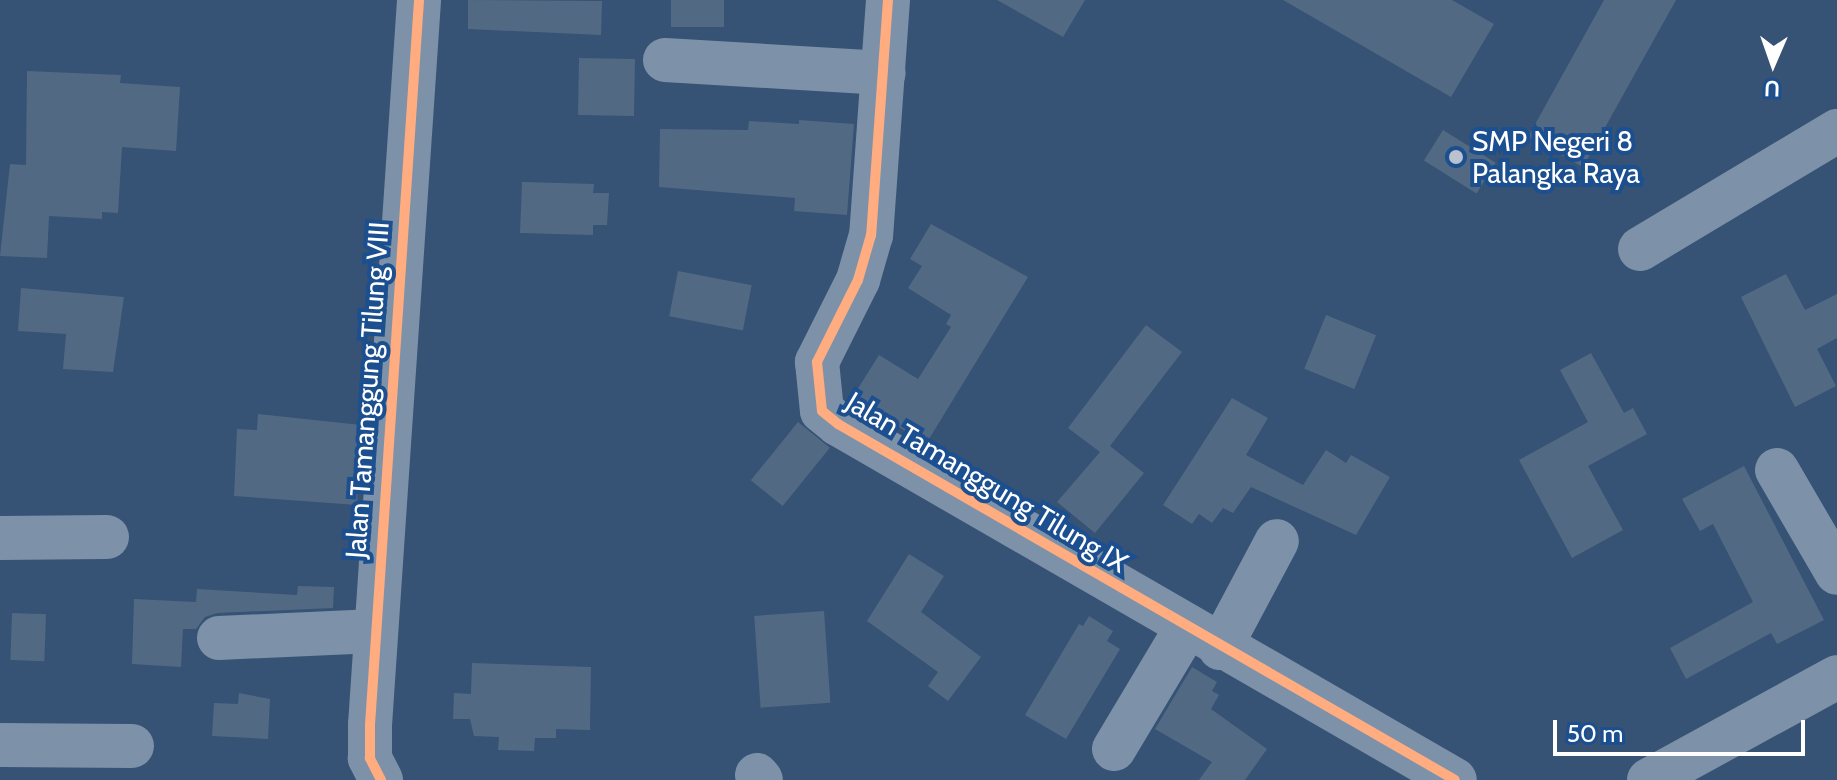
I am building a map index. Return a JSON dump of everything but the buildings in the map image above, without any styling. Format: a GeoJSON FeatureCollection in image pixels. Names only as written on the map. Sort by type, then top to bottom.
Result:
{"type":"FeatureCollection","features":[{"type":"Feature","properties":{"kind":"street","name":"Jalan Tamanggung Tilung VIII"},"geometry":{"type":"LineString","coordinates":[[381,780],[369,748],[419,0]]}},
{"type":"Feature","properties":{"kind":"street","name":"Jalan Tamanggung Tilung IX"},"geometry":{"type":"LineString","coordinates":[[888,0],[869,246],[858,280],[817,362],[817,395],[822,411],[838,424],[1204,638],[1455,780]]}},
{"type":"Feature","properties":{"kind":"street"},"geometry":{"type":"LineString","coordinates":[[665,60],[884,73]]}},
{"type":"Feature","properties":{"kind":"street"},"geometry":{"type":"LineString","coordinates":[[1640,249],[1837,131]]}},
{"type":"Feature","properties":{"kind":"street"},"geometry":{"type":"LineString","coordinates":[[1777,470],[1837,573]]}},
{"type":"Feature","properties":{"kind":"street"},"geometry":{"type":"LineString","coordinates":[[0,538],[107,537]]}},
{"type":"Feature","properties":{"kind":"street"},"geometry":{"type":"LineString","coordinates":[[1114,749],[1277,541]]}},
{"type":"Feature","properties":{"kind":"street"},"geometry":{"type":"LineString","coordinates":[[219,638],[375,631]]}},
{"type":"Feature","properties":{"kind":"street"},"geometry":{"type":"LineString","coordinates":[[1649,780],[1837,677]]}},
{"type":"Feature","properties":{"kind":"street"},"geometry":{"type":"LineString","coordinates":[[0,745],[132,746]]}},
{"type":"Feature","properties":{"kind":"cycle path"},"geometry":{"type":"LineString","coordinates":[[381,780],[370,758],[370,725],[419,0]]}},
{"type":"Feature","properties":{"kind":"cycle path"},"geometry":{"type":"LineString","coordinates":[[888,0],[871,235],[858,280],[817,362],[822,411],[838,424],[1455,780]]}},
{"type":"Feature","properties":{"kind":"place","name":"SMP Negeri 8 Palangka Raya"},"geometry":{"type":"Point","coordinates":[1456,157]}}]}
